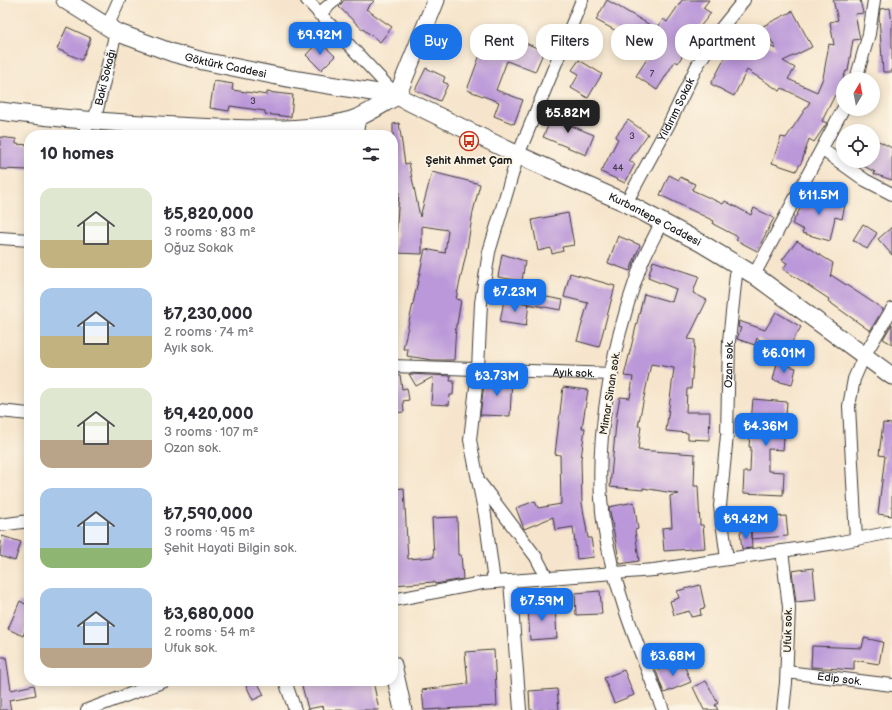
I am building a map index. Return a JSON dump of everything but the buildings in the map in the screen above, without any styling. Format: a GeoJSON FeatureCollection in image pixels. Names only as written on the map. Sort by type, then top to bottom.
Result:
{"type":"FeatureCollection","features":[{"type":"Feature","properties":{"kind":"street","name":"Göktürk Caddesi"},"geometry":{"type":"LineString","coordinates":[[66,0],[112,30],[153,47],[210,62],[292,79],[397,96]]}},
{"type":"Feature","properties":{"kind":"street","name":"Baki Sokağı"},"geometry":{"type":"LineString","coordinates":[[89,126],[119,0]]}},
{"type":"Feature","properties":{"kind":"street"},"geometry":{"type":"LineString","coordinates":[[306,0],[397,96]]}},
{"type":"Feature","properties":{"kind":"street"},"geometry":{"type":"LineString","coordinates":[[319,14],[335,0]]}},
{"type":"Feature","properties":{"kind":"street"},"geometry":{"type":"LineString","coordinates":[[0,111],[89,126],[261,129],[296,128],[357,118],[397,96],[436,0]]}},
{"type":"Feature","properties":{"kind":"street"},"geometry":{"type":"LineString","coordinates":[[494,582],[479,481],[470,440],[478,369],[481,303],[489,252],[518,155],[582,0]]}},
{"type":"Feature","properties":{"kind":"street","name":"Yıldırım Sokak"},"geometry":{"type":"LineString","coordinates":[[626,203],[669,124],[697,66],[719,31],[744,0]]}},
{"type":"Feature","properties":{"kind":"street"},"geometry":{"type":"LineString","coordinates":[[858,72],[869,34],[874,0]]}},
{"type":"Feature","properties":{"kind":"street","name":"Kurbantepe Caddesi"},"geometry":{"type":"LineString","coordinates":[[397,96],[518,155],[626,203],[662,221],[754,275],[892,376]]}},
{"type":"Feature","properties":{"kind":"street"},"geometry":{"type":"LineString","coordinates":[[754,275],[823,150],[840,116]]}},
{"type":"Feature","properties":{"kind":"street"},"geometry":{"type":"LineString","coordinates":[[355,130],[357,118]]}},
{"type":"Feature","properties":{"kind":"street"},"geometry":{"type":"LineString","coordinates":[[823,150],[890,196]]}},
{"type":"Feature","properties":{"kind":"street","name":"Mimar Sinan sok."},"geometry":{"type":"LineString","coordinates":[[662,221],[638,271],[623,322],[612,374],[604,426],[600,481],[603,521],[614,573],[639,648],[663,710]]}},
{"type":"Feature","properties":{"kind":"street"},"geometry":{"type":"LineString","coordinates":[[0,238],[24,240]]}},
{"type":"Feature","properties":{"kind":"street","name":"Ozan sok."},"geometry":{"type":"LineString","coordinates":[[727,559],[720,506],[727,435],[729,340],[737,265]]}},
{"type":"Feature","properties":{"kind":"street"},"geometry":{"type":"LineString","coordinates":[[856,539],[849,406],[854,379],[864,356],[892,309]]}},
{"type":"Feature","properties":{"kind":"street","name":"Ayık sok."},"geometry":{"type":"LineString","coordinates":[[398,366],[612,374]]}},
{"type":"Feature","properties":{"kind":"street"},"geometry":{"type":"LineString","coordinates":[[0,411],[24,413]]}},
{"type":"Feature","properties":{"kind":"street"},"geometry":{"type":"LineString","coordinates":[[479,481],[536,557],[547,578]]}},
{"type":"Feature","properties":{"kind":"street"},"geometry":{"type":"LineString","coordinates":[[0,525],[24,522]]}},
{"type":"Feature","properties":{"kind":"street"},"geometry":{"type":"LineString","coordinates":[[398,599],[494,582],[654,570],[782,551],[892,532]]}},
{"type":"Feature","properties":{"kind":"street","name":"Ufuk sok."},"geometry":{"type":"LineString","coordinates":[[782,551],[789,607],[787,672],[783,710]]}},
{"type":"Feature","properties":{"kind":"street"},"geometry":{"type":"LineString","coordinates":[[510,581],[520,710]]}},
{"type":"Feature","properties":{"kind":"street","name":"Edip sok."},"geometry":{"type":"LineString","coordinates":[[787,672],[892,685]]}},
{"type":"Feature","properties":{"kind":"street"},"geometry":{"type":"LineString","coordinates":[[87,710],[148,686]]}},
{"type":"Feature","properties":{"kind":"street"},"geometry":{"type":"LineString","coordinates":[[287,686],[295,710]]}},
{"type":"Feature","properties":{"kind":"street"},"geometry":{"type":"LineString","coordinates":[[397,686],[402,710]]}},
{"type":"Feature","properties":{"kind":"place","name":"Şehit Ahmet Çam"},"geometry":{"type":"Point","coordinates":[469,141]}}]}
